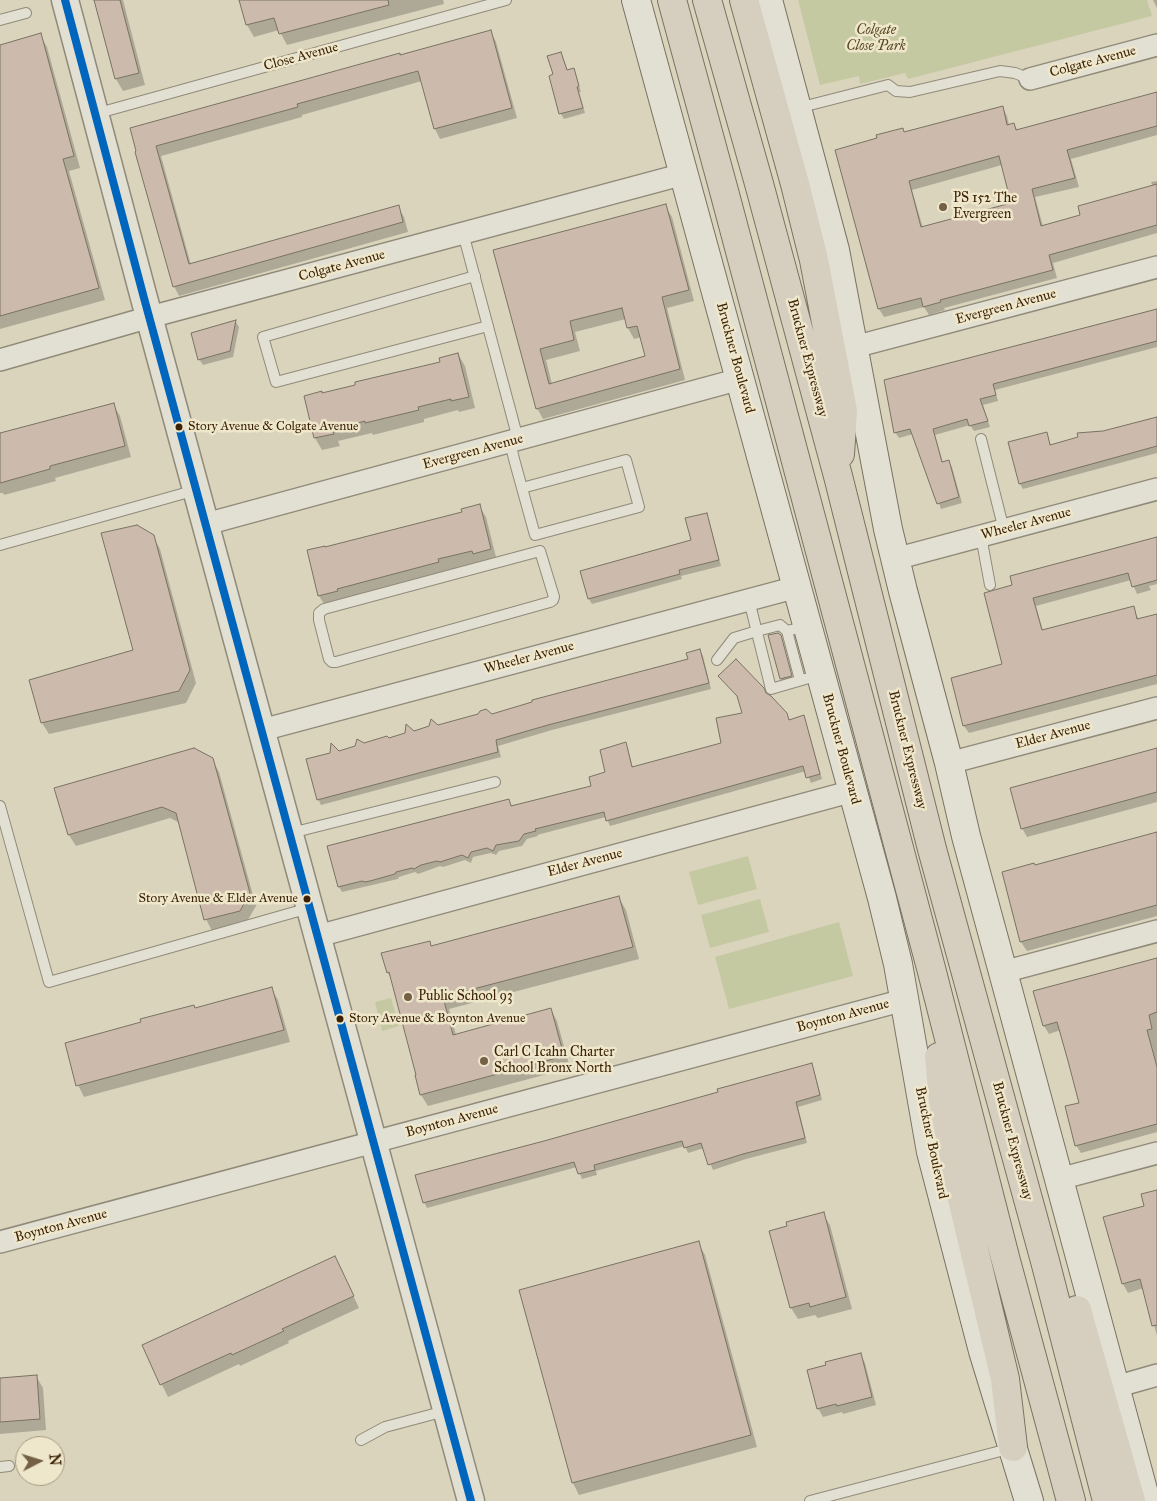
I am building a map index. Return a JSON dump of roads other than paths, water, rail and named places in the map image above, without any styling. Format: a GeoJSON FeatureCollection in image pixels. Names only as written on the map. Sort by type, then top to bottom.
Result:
{"type":"FeatureCollection","features":[{"type":"Feature","properties":{"kind":"highway"},"geometry":{"type":"LineString","coordinates":[[672,0],[931,968],[1006,1261],[1071,1501]]}},
{"type":"Feature","properties":{"kind":"highway","name":"Bruckner Expressway"},"geometry":{"type":"LineString","coordinates":[[706,0],[758,180],[838,476],[932,849],[1045,1261],[1107,1501]]}},
{"type":"Feature","properties":{"kind":"highway"},"geometry":{"type":"LineString","coordinates":[[744,0],[793,174],[814,260],[843,411],[838,476]]}},
{"type":"Feature","properties":{"kind":"highway"},"geometry":{"type":"LineString","coordinates":[[931,968],[943,1100],[962,1199],[1005,1379],[1013,1448]]}},
{"type":"Feature","properties":{"kind":"highway"},"geometry":{"type":"LineString","coordinates":[[1045,1261],[1077,1311],[1131,1501]]}},
{"type":"Feature","properties":{"kind":"main road","name":"Bruckner Boulevard"},"geometry":{"type":"LineString","coordinates":[[636,0],[797,587],[793,637],[811,677],[853,791],[889,925],[931,1152],[983,1351],[1029,1501]]}},
{"type":"Feature","properties":{"kind":"main road"},"geometry":{"type":"LineString","coordinates":[[768,0],[835,250],[895,559],[1003,972],[1146,1501]]}},
{"type":"Feature","properties":{"kind":"street"},"geometry":{"type":"LineString","coordinates":[[65,0],[471,1501]]}},
{"type":"Feature","properties":{"kind":"street","name":"Colgate Avenue"},"geometry":{"type":"LineString","coordinates":[[1030,79],[1157,45]]}},
{"type":"Feature","properties":{"kind":"street","name":"Colgate Avenue"},"geometry":{"type":"LineString","coordinates":[[0,360],[150,317],[684,174]]}},
{"type":"Feature","properties":{"kind":"street","name":"Evergreen Avenue"},"geometry":{"type":"LineString","coordinates":[[854,347],[1157,266]]}},
{"type":"Feature","properties":{"kind":"street","name":"Evergreen Avenue"},"geometry":{"type":"LineString","coordinates":[[206,524],[740,379]]}},
{"type":"Feature","properties":{"kind":"street","name":"Wheeler Avenue"},"geometry":{"type":"LineString","coordinates":[[895,559],[1157,488]]}},
{"type":"Feature","properties":{"kind":"street","name":"Wheeler Avenue"},"geometry":{"type":"LineString","coordinates":[[262,730],[797,587]]}},
{"type":"Feature","properties":{"kind":"street","name":"Elder Avenue"},"geometry":{"type":"LineString","coordinates":[[949,763],[1157,708]]}},
{"type":"Feature","properties":{"kind":"street","name":"Elder Avenue"},"geometry":{"type":"LineString","coordinates":[[318,936],[853,791]]}},
{"type":"Feature","properties":{"kind":"street"},"geometry":{"type":"LineString","coordinates":[[1003,972],[1157,931]]}},
{"type":"Feature","properties":{"kind":"street","name":"Boynton Avenue"},"geometry":{"type":"LineString","coordinates":[[0,1242],[904,1000]]}},
{"type":"Feature","properties":{"kind":"street"},"geometry":{"type":"LineString","coordinates":[[1059,1178],[1157,1153]]}},
{"type":"Feature","properties":{"kind":"street"},"geometry":{"type":"LineString","coordinates":[[1115,1387],[1157,1375]]}},
{"type":"Feature","properties":{"kind":"lane","name":"Close Avenue"},"geometry":{"type":"LineString","coordinates":[[95,114],[506,0]]}},
{"type":"Feature","properties":{"kind":"lane"},"geometry":{"type":"LineString","coordinates":[[0,20],[26,13]]}},
{"type":"Feature","properties":{"kind":"lane"},"geometry":{"type":"LineString","coordinates":[[797,108],[888,85],[896,91],[910,92],[1000,71],[1015,73],[1030,79]]}},
{"type":"Feature","properties":{"kind":"lane"},"geometry":{"type":"LineString","coordinates":[[463,233],[488,326],[514,440],[522,488],[554,597],[550,602],[336,662],[332,662],[329,659],[319,620],[319,613],[324,609],[540,551]]}},
{"type":"Feature","properties":{"kind":"lane"},"geometry":{"type":"LineString","coordinates":[[475,276],[263,337],[276,382],[488,326]]}},
{"type":"Feature","properties":{"kind":"lane"},"geometry":{"type":"LineString","coordinates":[[981,439],[1004,530]]}},
{"type":"Feature","properties":{"kind":"lane"},"geometry":{"type":"LineString","coordinates":[[522,488],[626,460],[639,506],[535,536]]}},
{"type":"Feature","properties":{"kind":"lane"},"geometry":{"type":"LineString","coordinates":[[0,545],[197,490]]}},
{"type":"Feature","properties":{"kind":"lane"},"geometry":{"type":"LineString","coordinates":[[982,536],[990,585]]}},
{"type":"Feature","properties":{"kind":"lane"},"geometry":{"type":"LineString","coordinates":[[749,600],[757,631],[766,651],[771,669],[771,688],[811,677]]}},
{"type":"Feature","properties":{"kind":"lane"},"geometry":{"type":"LineString","coordinates":[[717,660],[734,638],[780,625],[793,637],[793,663],[811,677]]}},
{"type":"Feature","properties":{"kind":"lane"},"geometry":{"type":"LineString","coordinates":[[290,834],[494,782]]}},
{"type":"Feature","properties":{"kind":"lane"},"geometry":{"type":"LineString","coordinates":[[0,806],[49,982],[310,908]]}},
{"type":"Feature","properties":{"kind":"lane"},"geometry":{"type":"LineString","coordinates":[[361,1440],[385,1427],[446,1411]]}},
{"type":"Feature","properties":{"kind":"lane"},"geometry":{"type":"LineString","coordinates":[[810,1501],[1013,1448]]}},
{"type":"Feature","properties":{"kind":"place","name":"PS 152 The Evergreen"},"geometry":{"type":"Point","coordinates":[943,207]}},
{"type":"Feature","properties":{"kind":"place","name":"Story Avenue & Colgate Avenue"},"geometry":{"type":"Point","coordinates":[179,427]}},
{"type":"Feature","properties":{"kind":"place","name":"Story Avenue & Elder Avenue"},"geometry":{"type":"Point","coordinates":[307,899]}},
{"type":"Feature","properties":{"kind":"place","name":"Public School 93"},"geometry":{"type":"Point","coordinates":[408,997]}},
{"type":"Feature","properties":{"kind":"place","name":"Story Avenue & Boynton Avenue"},"geometry":{"type":"Point","coordinates":[340,1019]}},
{"type":"Feature","properties":{"kind":"place","name":"Carl C Icahn Charter School Bronx North"},"geometry":{"type":"Point","coordinates":[484,1061]}},
{"type":"Feature","properties":{"kind":"park label","name":"Colgate Close Park"},"geometry":{"type":"Point","coordinates":[876,40]}}]}
